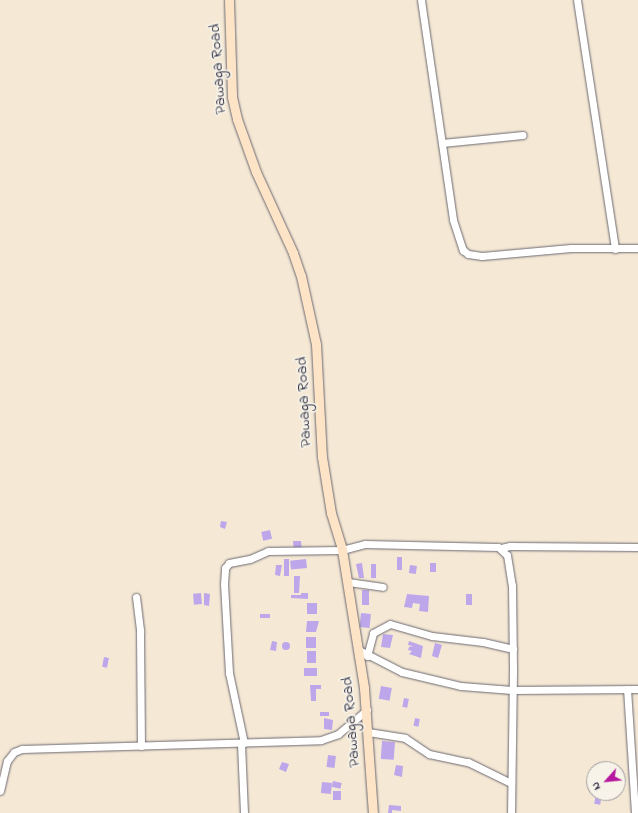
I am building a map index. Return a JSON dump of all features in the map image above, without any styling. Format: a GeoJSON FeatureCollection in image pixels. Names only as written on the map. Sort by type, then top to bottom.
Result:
{"type":"FeatureCollection","features":[{"type":"Feature","properties":{"kind":"main road","name":"Pawaga Road"},"geometry":{"type":"LineString","coordinates":[[229,0],[232,97],[237,119],[256,172],[293,253],[310,314],[316,344],[326,492],[342,550],[359,650],[367,710],[373,813]]}},
{"type":"Feature","properties":{"kind":"street"},"geometry":{"type":"LineString","coordinates":[[421,0],[453,220],[460,244],[468,254],[495,256],[572,248],[638,248]]}},
{"type":"Feature","properties":{"kind":"street"},"geometry":{"type":"LineString","coordinates":[[577,0],[615,249]]}},
{"type":"Feature","properties":{"kind":"street"},"geometry":{"type":"LineString","coordinates":[[442,143],[523,135]]}},
{"type":"Feature","properties":{"kind":"street"},"geometry":{"type":"LineString","coordinates":[[244,813],[242,744],[229,673],[225,568],[230,563],[250,559],[268,550],[342,550],[365,544],[501,548],[516,546],[638,547]]}},
{"type":"Feature","properties":{"kind":"street"},"geometry":{"type":"LineString","coordinates":[[501,548],[507,555],[510,564],[513,650],[511,813]]}},
{"type":"Feature","properties":{"kind":"street"},"geometry":{"type":"LineString","coordinates":[[348,582],[383,587]]}},
{"type":"Feature","properties":{"kind":"street"},"geometry":{"type":"LineString","coordinates":[[136,597],[140,632],[141,746]]}},
{"type":"Feature","properties":{"kind":"street"},"geometry":{"type":"LineString","coordinates":[[367,656],[373,633],[390,624],[432,636],[483,642],[513,650]]}},
{"type":"Feature","properties":{"kind":"street"},"geometry":{"type":"LineString","coordinates":[[359,650],[367,656],[402,672],[449,684],[512,690],[638,688]]}},
{"type":"Feature","properties":{"kind":"street"},"geometry":{"type":"LineString","coordinates":[[627,688],[634,813]]}},
{"type":"Feature","properties":{"kind":"street"},"geometry":{"type":"LineString","coordinates":[[0,791],[7,761],[18,750],[242,744],[330,738],[367,710]]}},
{"type":"Feature","properties":{"kind":"street"},"geometry":{"type":"LineString","coordinates":[[368,732],[405,738],[429,754],[468,762],[511,783]]}},
{"type":"Feature","properties":{"kind":"building"},"geometry":{"type":"Polygon","coordinates":[[[221,521],[227,522],[225,529],[220,527],[221,521]]]}},
{"type":"Feature","properties":{"kind":"building"},"geometry":{"type":"Polygon","coordinates":[[[270,530],[272,539],[263,541],[261,532],[270,530]]]}},
{"type":"Feature","properties":{"kind":"building"},"geometry":{"type":"Polygon","coordinates":[[[293,541],[301,541],[302,551],[294,551],[293,541]]]}},
{"type":"Feature","properties":{"kind":"building"},"geometry":{"type":"Polygon","coordinates":[[[397,557],[402,557],[402,570],[397,570],[397,557]]]}},
{"type":"Feature","properties":{"kind":"building"},"geometry":{"type":"Polygon","coordinates":[[[284,559],[289,559],[289,576],[284,576],[284,559]]]}},
{"type":"Feature","properties":{"kind":"building"},"geometry":{"type":"Polygon","coordinates":[[[306,559],[307,568],[291,570],[290,561],[306,559]]]}},
{"type":"Feature","properties":{"kind":"building"},"geometry":{"type":"Polygon","coordinates":[[[362,563],[364,578],[359,578],[356,564],[362,563]]]}},
{"type":"Feature","properties":{"kind":"building"},"geometry":{"type":"Polygon","coordinates":[[[430,563],[436,563],[436,572],[430,572],[430,563]]]}},
{"type":"Feature","properties":{"kind":"building"},"geometry":{"type":"Polygon","coordinates":[[[371,564],[376,564],[376,578],[371,578],[371,564]]]}},
{"type":"Feature","properties":{"kind":"building"},"geometry":{"type":"Polygon","coordinates":[[[276,565],[282,565],[280,576],[275,575],[276,565]]]}},
{"type":"Feature","properties":{"kind":"building"},"geometry":{"type":"Polygon","coordinates":[[[410,565],[417,566],[416,574],[409,573],[410,565]]]}},
{"type":"Feature","properties":{"kind":"building"},"geometry":{"type":"Polygon","coordinates":[[[294,576],[300,576],[299,593],[294,593],[294,576]]]}},
{"type":"Feature","properties":{"kind":"building"},"geometry":{"type":"Polygon","coordinates":[[[362,590],[369,590],[369,605],[362,605],[362,590]]]}},
{"type":"Feature","properties":{"kind":"building"},"geometry":{"type":"Polygon","coordinates":[[[201,593],[202,604],[194,605],[193,594],[201,593]]]}},
{"type":"Feature","properties":{"kind":"building"},"geometry":{"type":"Polygon","coordinates":[[[204,593],[210,594],[209,606],[204,605],[204,593]]]}},
{"type":"Feature","properties":{"kind":"building"},"geometry":{"type":"Polygon","coordinates":[[[301,593],[308,593],[308,599],[291,598],[291,595],[301,595],[301,593]]]}},
{"type":"Feature","properties":{"kind":"building"},"geometry":{"type":"Polygon","coordinates":[[[407,594],[429,596],[428,612],[419,611],[420,604],[413,603],[412,608],[404,607],[407,594]]]}},
{"type":"Feature","properties":{"kind":"building"},"geometry":{"type":"Polygon","coordinates":[[[466,594],[472,594],[472,605],[466,605],[466,594]]]}},
{"type":"Feature","properties":{"kind":"building"},"geometry":{"type":"Polygon","coordinates":[[[307,603],[317,603],[317,614],[307,614],[307,603]]]}},
{"type":"Feature","properties":{"kind":"building"},"geometry":{"type":"Polygon","coordinates":[[[361,613],[371,614],[369,628],[360,627],[361,613]]]}},
{"type":"Feature","properties":{"kind":"building"},"geometry":{"type":"Polygon","coordinates":[[[260,614],[270,614],[270,618],[260,618],[260,614]]]}},
{"type":"Feature","properties":{"kind":"building"},"geometry":{"type":"Polygon","coordinates":[[[307,621],[319,621],[316,632],[306,632],[307,621]]]}},
{"type":"Feature","properties":{"kind":"building"},"geometry":{"type":"Polygon","coordinates":[[[383,634],[393,635],[390,648],[381,647],[383,634]]]}},
{"type":"Feature","properties":{"kind":"building"},"geometry":{"type":"Polygon","coordinates":[[[306,637],[316,637],[316,648],[306,648],[306,637]]]}},
{"type":"Feature","properties":{"kind":"building"},"geometry":{"type":"Polygon","coordinates":[[[272,641],[277,642],[276,651],[270,650],[272,641]]]}},
{"type":"Feature","properties":{"kind":"building"},"geometry":{"type":"Polygon","coordinates":[[[409,641],[423,646],[421,658],[409,654],[412,651],[408,650],[409,647],[413,646],[408,645],[409,641]]]}},
{"type":"Feature","properties":{"kind":"building"},"geometry":{"type":"Polygon","coordinates":[[[284,642],[288,642],[290,646],[288,650],[284,650],[282,648],[282,644],[284,642]]]}},
{"type":"Feature","properties":{"kind":"building"},"geometry":{"type":"Polygon","coordinates":[[[435,643],[442,645],[438,658],[432,656],[435,643]]]}},
{"type":"Feature","properties":{"kind":"building"},"geometry":{"type":"Polygon","coordinates":[[[307,651],[316,651],[316,663],[307,663],[307,651]]]}},
{"type":"Feature","properties":{"kind":"building"},"geometry":{"type":"Polygon","coordinates":[[[104,657],[109,658],[107,668],[102,667],[104,657]]]}},
{"type":"Feature","properties":{"kind":"building"},"geometry":{"type":"Polygon","coordinates":[[[304,668],[317,668],[317,676],[304,676],[304,668]]]}},
{"type":"Feature","properties":{"kind":"building"},"geometry":{"type":"Polygon","coordinates":[[[310,685],[321,685],[321,689],[316,689],[316,701],[311,701],[310,685]]]}},
{"type":"Feature","properties":{"kind":"building"},"geometry":{"type":"Polygon","coordinates":[[[381,686],[392,688],[390,701],[379,699],[381,686]]]}},
{"type":"Feature","properties":{"kind":"building"},"geometry":{"type":"Polygon","coordinates":[[[404,698],[409,699],[407,708],[402,707],[404,698]]]}},
{"type":"Feature","properties":{"kind":"building"},"geometry":{"type":"Polygon","coordinates":[[[320,712],[329,712],[329,716],[320,716],[320,712]]]}},
{"type":"Feature","properties":{"kind":"building"},"geometry":{"type":"Polygon","coordinates":[[[324,718],[333,720],[332,730],[324,729],[324,718]]]}},
{"type":"Feature","properties":{"kind":"building"},"geometry":{"type":"Polygon","coordinates":[[[415,718],[420,719],[418,727],[413,726],[415,718]]]}},
{"type":"Feature","properties":{"kind":"building"},"geometry":{"type":"Polygon","coordinates":[[[382,741],[395,742],[394,760],[381,759],[382,741]]]}},
{"type":"Feature","properties":{"kind":"building"},"geometry":{"type":"Polygon","coordinates":[[[328,755],[336,756],[334,768],[327,767],[328,755]]]}},
{"type":"Feature","properties":{"kind":"building"},"geometry":{"type":"Polygon","coordinates":[[[282,762],[289,764],[286,772],[279,769],[282,762]]]}},
{"type":"Feature","properties":{"kind":"building"},"geometry":{"type":"Polygon","coordinates":[[[396,765],[403,766],[402,777],[394,775],[396,765]]]}},
{"type":"Feature","properties":{"kind":"building"},"geometry":{"type":"Polygon","coordinates":[[[333,781],[342,783],[340,789],[332,787],[333,781]]]}},
{"type":"Feature","properties":{"kind":"building"},"geometry":{"type":"Polygon","coordinates":[[[322,782],[332,783],[331,794],[321,793],[322,782]]]}},
{"type":"Feature","properties":{"kind":"building"},"geometry":{"type":"Polygon","coordinates":[[[333,791],[341,791],[341,800],[333,800],[333,791]]]}},
{"type":"Feature","properties":{"kind":"building"},"geometry":{"type":"Polygon","coordinates":[[[595,801],[601,801],[600,805],[594,804],[595,801]]]}},
{"type":"Feature","properties":{"kind":"building"},"geometry":{"type":"Polygon","coordinates":[[[389,805],[401,806],[401,811],[392,810],[392,813],[388,813],[389,805]]]}}]}
